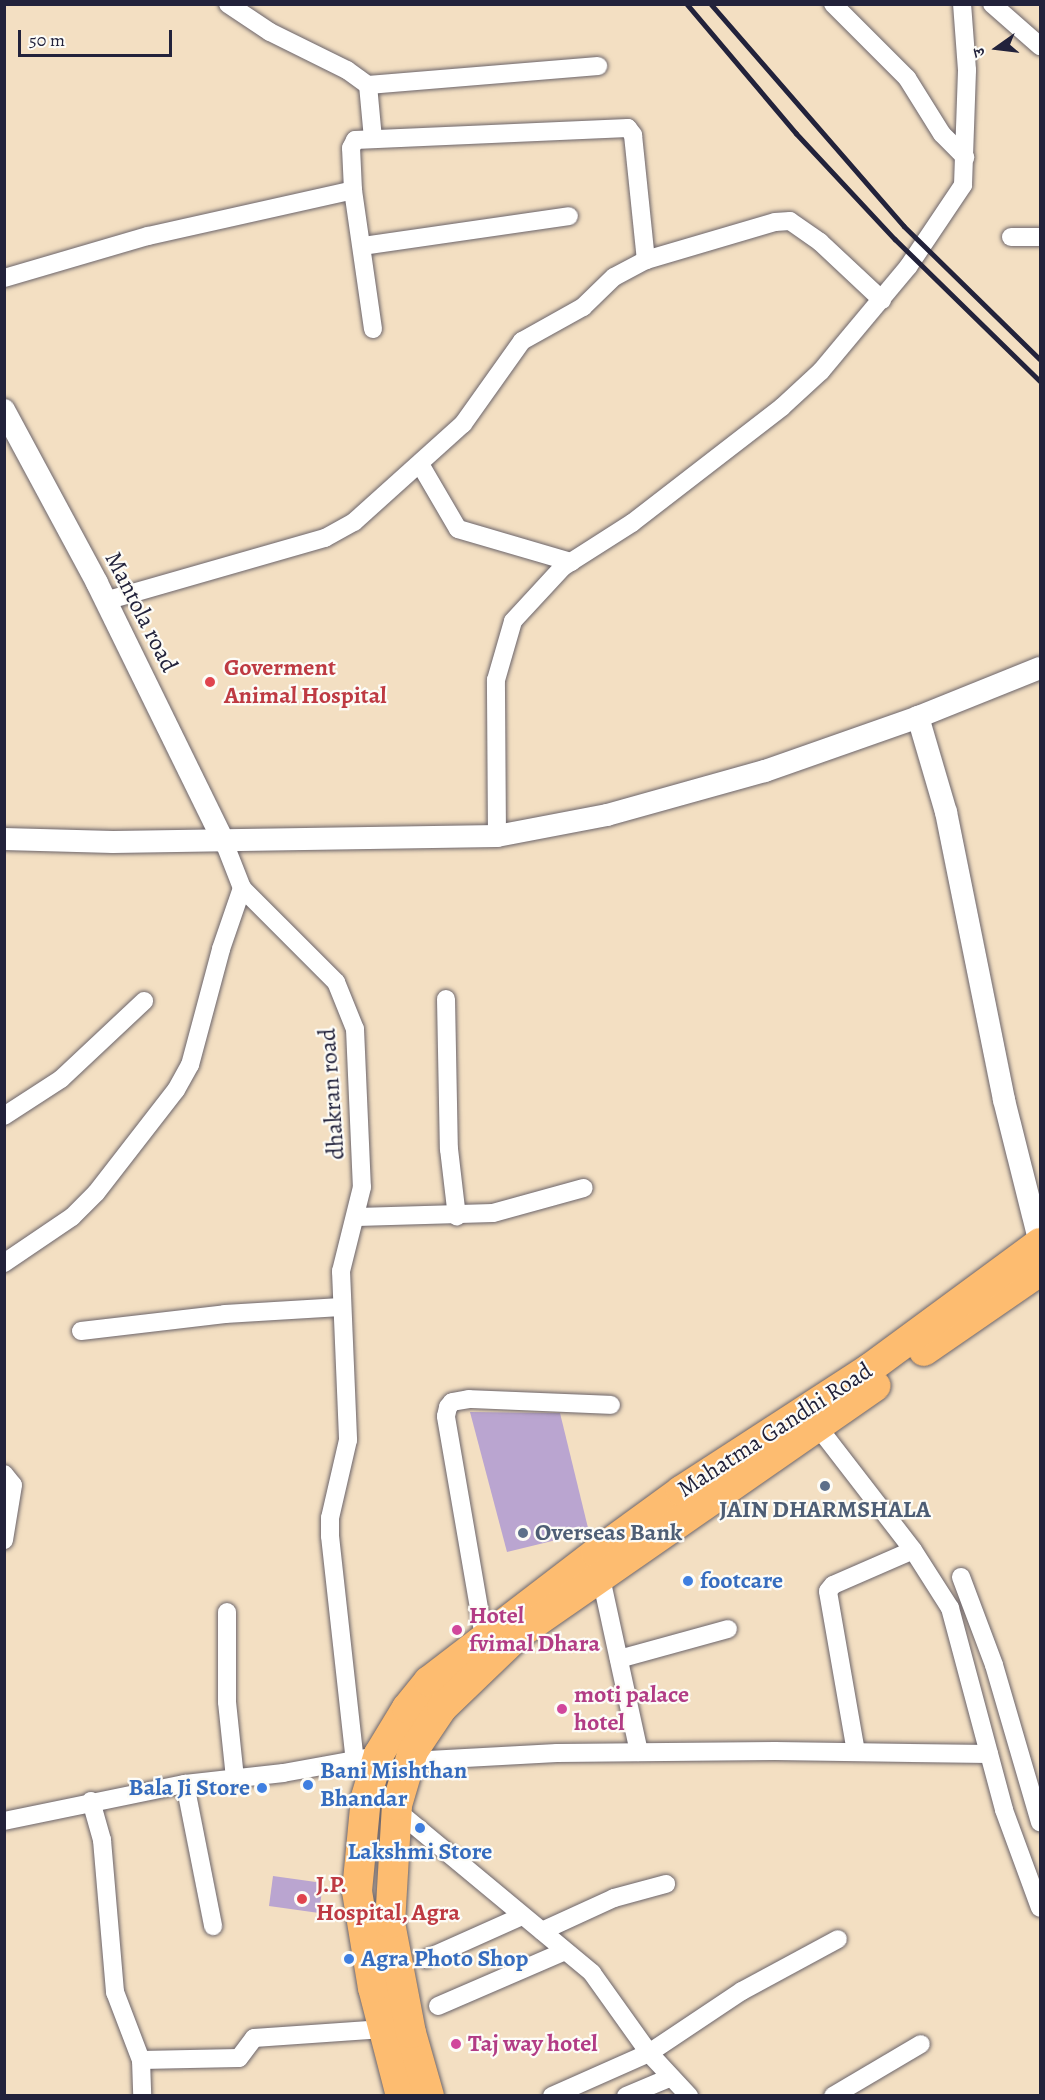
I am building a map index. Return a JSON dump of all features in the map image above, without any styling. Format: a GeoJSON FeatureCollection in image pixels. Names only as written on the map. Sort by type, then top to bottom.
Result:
{"type":"FeatureCollection","features":[{"type":"Feature","properties":{"kind":"highway","name":"Mahatma Gandhi Road"},"geometry":{"type":"LineString","coordinates":[[401,2096],[384,2029],[357,1891],[366,1797],[367,1758],[429,1681],[484,1637],[681,1491],[869,1369],[1041,1243]]}},
{"type":"Feature","properties":{"kind":"highway","name":"Mahatma Gandhi Road"},"geometry":{"type":"LineString","coordinates":[[429,2096],[411,2033],[390,1923],[396,1810],[410,1761],[442,1708],[520,1633],[1041,1271]]}},
{"type":"Feature","properties":{"kind":"street"},"geometry":{"type":"LineString","coordinates":[[228,4],[270,32],[347,70],[368,85],[597,66]]}},
{"type":"Feature","properties":{"kind":"street"},"geometry":{"type":"LineString","coordinates":[[832,4],[907,78],[942,134],[965,158]]}},
{"type":"Feature","properties":{"kind":"street"},"geometry":{"type":"LineString","coordinates":[[497,836],[497,670],[513,621],[571,562],[632,523],[782,407],[820,371],[882,300],[963,185],[967,70],[962,4]]}},
{"type":"Feature","properties":{"kind":"street"},"geometry":{"type":"LineString","coordinates":[[992,4],[1041,46]]}},
{"type":"Feature","properties":{"kind":"street"},"geometry":{"type":"LineString","coordinates":[[368,85],[373,139]]}},
{"type":"Feature","properties":{"kind":"street"},"geometry":{"type":"LineString","coordinates":[[373,329],[352,190],[351,143],[373,139],[628,128],[633,135],[646,260]]}},
{"type":"Feature","properties":{"kind":"street"},"geometry":{"type":"LineString","coordinates":[[4,278],[148,236],[352,190]]}},
{"type":"Feature","properties":{"kind":"street"},"geometry":{"type":"LineString","coordinates":[[362,246],[569,216]]}},
{"type":"Feature","properties":{"kind":"street"},"geometry":{"type":"LineString","coordinates":[[105,601],[325,538],[364,516],[463,424],[522,341],[583,307],[614,277],[646,260],[775,222],[790,221],[820,242],[882,300]]}},
{"type":"Feature","properties":{"kind":"street"},"geometry":{"type":"LineString","coordinates":[[1011,237],[1041,237]]}},
{"type":"Feature","properties":{"kind":"street","name":"Mantola road"},"geometry":{"type":"LineString","coordinates":[[4,410],[105,601],[224,842]]}},
{"type":"Feature","properties":{"kind":"street"},"geometry":{"type":"LineString","coordinates":[[420,464],[458,530],[571,562]]}},
{"type":"Feature","properties":{"kind":"street"},"geometry":{"type":"LineString","coordinates":[[4,839],[224,842],[497,836],[607,815],[765,771],[918,717],[1041,668]]}},
{"type":"Feature","properties":{"kind":"street"},"geometry":{"type":"LineString","coordinates":[[918,717],[946,812],[1004,1100],[1041,1243]]}},
{"type":"Feature","properties":{"kind":"street"},"geometry":{"type":"LineString","coordinates":[[4,1263],[72,1217],[96,1193],[176,1089],[190,1065],[247,892],[224,842]]}},
{"type":"Feature","properties":{"kind":"street","name":"dhakran road"},"geometry":{"type":"LineString","coordinates":[[247,892],[336,982],[356,1029],[362,1117],[362,1187],[357,1217],[345,1243],[341,1307],[348,1440],[330,1518],[330,1536],[367,1758]]}},
{"type":"Feature","properties":{"kind":"street"},"geometry":{"type":"LineString","coordinates":[[446,999],[449,1149],[457,1217]]}},
{"type":"Feature","properties":{"kind":"street"},"geometry":{"type":"LineString","coordinates":[[4,1116],[61,1079],[144,1001]]}},
{"type":"Feature","properties":{"kind":"street"},"geometry":{"type":"LineString","coordinates":[[357,1217],[457,1217],[493,1213],[584,1188]]}},
{"type":"Feature","properties":{"kind":"street"},"geometry":{"type":"LineString","coordinates":[[81,1331],[225,1314],[341,1307]]}},
{"type":"Feature","properties":{"kind":"street"},"geometry":{"type":"LineString","coordinates":[[484,1637],[446,1416],[448,1407],[452,1402],[469,1399],[611,1405]]}},
{"type":"Feature","properties":{"kind":"street"},"geometry":{"type":"LineString","coordinates":[[818,1427],[913,1550],[950,1608],[1041,1822]]}},
{"type":"Feature","properties":{"kind":"street"},"geometry":{"type":"LineString","coordinates":[[4,1474],[13,1485],[4,1540]]}},
{"type":"Feature","properties":{"kind":"street"},"geometry":{"type":"LineString","coordinates":[[856,1752],[828,1591],[913,1550]]}},
{"type":"Feature","properties":{"kind":"street"},"geometry":{"type":"LineString","coordinates":[[961,1577],[989,1697],[989,1754],[1004,1810],[1041,1908]]}},
{"type":"Feature","properties":{"kind":"street"},"geometry":{"type":"LineString","coordinates":[[601,1578],[639,1752]]}},
{"type":"Feature","properties":{"kind":"street"},"geometry":{"type":"LineString","coordinates":[[227,1612],[227,1702],[235,1778]]}},
{"type":"Feature","properties":{"kind":"street"},"geometry":{"type":"LineString","coordinates":[[619,1659],[728,1629]]}},
{"type":"Feature","properties":{"kind":"street"},"geometry":{"type":"LineString","coordinates":[[410,1761],[639,1752],[989,1754]]}},
{"type":"Feature","properties":{"kind":"street"},"geometry":{"type":"LineString","coordinates":[[4,1821],[92,1801],[185,1784],[367,1758]]}},
{"type":"Feature","properties":{"kind":"street"},"geometry":{"type":"LineString","coordinates":[[185,1784],[213,1926]]}},
{"type":"Feature","properties":{"kind":"street"},"geometry":{"type":"LineString","coordinates":[[92,1801],[102,1839],[115,1992],[141,2060],[142,2096]]}},
{"type":"Feature","properties":{"kind":"street"},"geometry":{"type":"LineString","coordinates":[[396,1810],[542,1931],[598,1981],[649,2053],[669,2078],[689,2096]]}},
{"type":"Feature","properties":{"kind":"street"},"geometry":{"type":"LineString","coordinates":[[542,1931],[614,1898],[666,1884]]}},
{"type":"Feature","properties":{"kind":"street"},"geometry":{"type":"LineString","coordinates":[[426,1959],[522,1916]]}},
{"type":"Feature","properties":{"kind":"street"},"geometry":{"type":"LineString","coordinates":[[552,2096],[649,2053],[742,1991],[838,1939]]}},
{"type":"Feature","properties":{"kind":"street"},"geometry":{"type":"LineString","coordinates":[[438,2006],[565,1951]]}},
{"type":"Feature","properties":{"kind":"street"},"geometry":{"type":"LineString","coordinates":[[141,2060],[239,2058],[254,2038],[384,2029]]}},
{"type":"Feature","properties":{"kind":"street"},"geometry":{"type":"LineString","coordinates":[[833,2096],[921,2044]]}},
{"type":"Feature","properties":{"kind":"street"},"geometry":{"type":"LineString","coordinates":[[627,2096],[669,2078]]}},
{"type":"Feature","properties":{"kind":"building"},"geometry":{"type":"Polygon","coordinates":[[[470,1412],[560,1413],[589,1532],[507,1552],[470,1412]]]}},
{"type":"Feature","properties":{"kind":"building"},"geometry":{"type":"Polygon","coordinates":[[[273,1876],[323,1883],[319,1913],[269,1906],[273,1876]]]}},
{"type":"Feature","properties":{"kind":"railway"},"geometry":{"type":"LineString","coordinates":[[687,4],[796,133],[895,239],[1040,381]]}},
{"type":"Feature","properties":{"kind":"railway"},"geometry":{"type":"LineString","coordinates":[[711,4],[904,226],[1040,359]]}},
{"type":"Feature","properties":{"kind":"place","name":"Goverment Animal Hospital"},"geometry":{"type":"Point","coordinates":[210,682]}},
{"type":"Feature","properties":{"kind":"place","name":"JAIN DHARMSHALA"},"geometry":{"type":"Point","coordinates":[825,1486]}},
{"type":"Feature","properties":{"kind":"place","name":"Overseas Bank"},"geometry":{"type":"Point","coordinates":[523,1533]}},
{"type":"Feature","properties":{"kind":"place","name":"footcare"},"geometry":{"type":"Point","coordinates":[688,1581]}},
{"type":"Feature","properties":{"kind":"place","name":"Hotel fvimal Dhara"},"geometry":{"type":"Point","coordinates":[457,1630]}},
{"type":"Feature","properties":{"kind":"place","name":"moti palace hotel"},"geometry":{"type":"Point","coordinates":[562,1709]}},
{"type":"Feature","properties":{"kind":"place","name":"Bani Mishthan Bhandar"},"geometry":{"type":"Point","coordinates":[308,1785]}},
{"type":"Feature","properties":{"kind":"place","name":"Bala Ji Store"},"geometry":{"type":"Point","coordinates":[262,1788]}},
{"type":"Feature","properties":{"kind":"place","name":"Lakshmi Store"},"geometry":{"type":"Point","coordinates":[420,1828]}},
{"type":"Feature","properties":{"kind":"place","name":"J.P. Hospital, Agra"},"geometry":{"type":"Point","coordinates":[302,1899]}},
{"type":"Feature","properties":{"kind":"place","name":"Agra Photo Shop"},"geometry":{"type":"Point","coordinates":[349,1959]}},
{"type":"Feature","properties":{"kind":"place","name":"Taj way hotel"},"geometry":{"type":"Point","coordinates":[456,2044]}}]}
